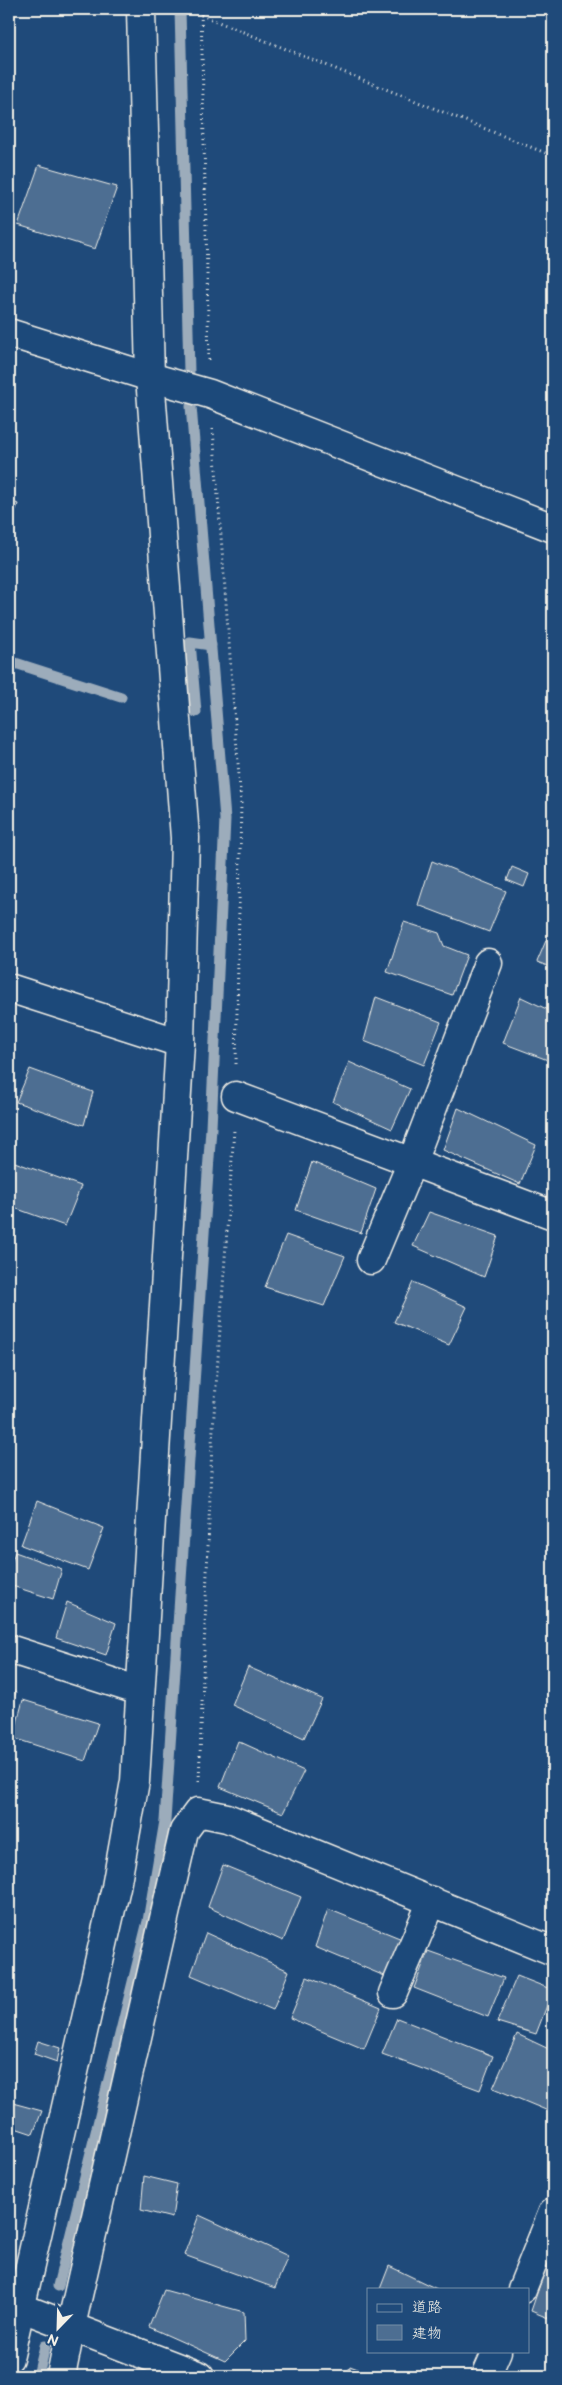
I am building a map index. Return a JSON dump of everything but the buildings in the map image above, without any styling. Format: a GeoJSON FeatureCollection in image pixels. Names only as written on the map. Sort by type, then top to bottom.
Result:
{"type":"FeatureCollection","features":[{"type":"Feature","properties":{"kind":"street"},"geometry":{"type":"LineString","coordinates":[[9,2358],[15,2305],[116,1887],[135,1781],[180,1043],[185,838],[150,377],[141,9]]}},
{"type":"Feature","properties":{"kind":"street"},"geometry":{"type":"LineString","coordinates":[[9,333],[210,394],[553,528]]}},
{"type":"Feature","properties":{"kind":"street"},"geometry":{"type":"LineString","coordinates":[[371,1260],[412,1162],[488,963]]}},
{"type":"Feature","properties":{"kind":"street"},"geometry":{"type":"LineString","coordinates":[[9,988],[180,1043]]}},
{"type":"Feature","properties":{"kind":"street"},"geometry":{"type":"LineString","coordinates":[[236,1096],[553,1215]]}},
{"type":"Feature","properties":{"kind":"street"},"geometry":{"type":"LineString","coordinates":[[9,1649],[140,1691]]}},
{"type":"Feature","properties":{"kind":"street"},"geometry":{"type":"LineString","coordinates":[[61,2376],[184,1831],[198,1812],[227,1818],[553,1950]]}},
{"type":"Feature","properties":{"kind":"street"},"geometry":{"type":"LineString","coordinates":[[393,1993],[432,1901]]}},
{"type":"Feature","properties":{"kind":"street"},"geometry":{"type":"LineString","coordinates":[[522,2288],[553,2212]]}},
{"type":"Feature","properties":{"kind":"street"},"geometry":{"type":"LineString","coordinates":[[15,2305],[200,2376]]}},
{"type":"Feature","properties":{"kind":"street"},"geometry":{"type":"LineString","coordinates":[[486,2376],[497,2352]]}},
{"type":"Feature","properties":{"kind":"path"},"geometry":{"type":"LineString","coordinates":[[201,9],[210,394]]}},
{"type":"Feature","properties":{"kind":"path"},"geometry":{"type":"LineString","coordinates":[[201,15],[553,156]]}},
{"type":"Feature","properties":{"kind":"waterway"},"geometry":{"type":"LineString","coordinates":[[180,9],[189,372]]}},
{"type":"Feature","properties":{"kind":"waterway"},"geometry":{"type":"LineString","coordinates":[[58,2286],[148,1921],[165,1821],[211,1128],[225,819],[191,406]]}},
{"type":"Feature","properties":{"kind":"waterway"},"geometry":{"type":"LineString","coordinates":[[196,712],[190,642],[211,645]]}},
{"type":"Feature","properties":{"kind":"waterway"},"geometry":{"type":"LineString","coordinates":[[9,661],[121,697]]}},
{"type":"Feature","properties":{"kind":"waterway"},"geometry":{"type":"LineString","coordinates":[[38,2376],[45,2346]]}}]}
